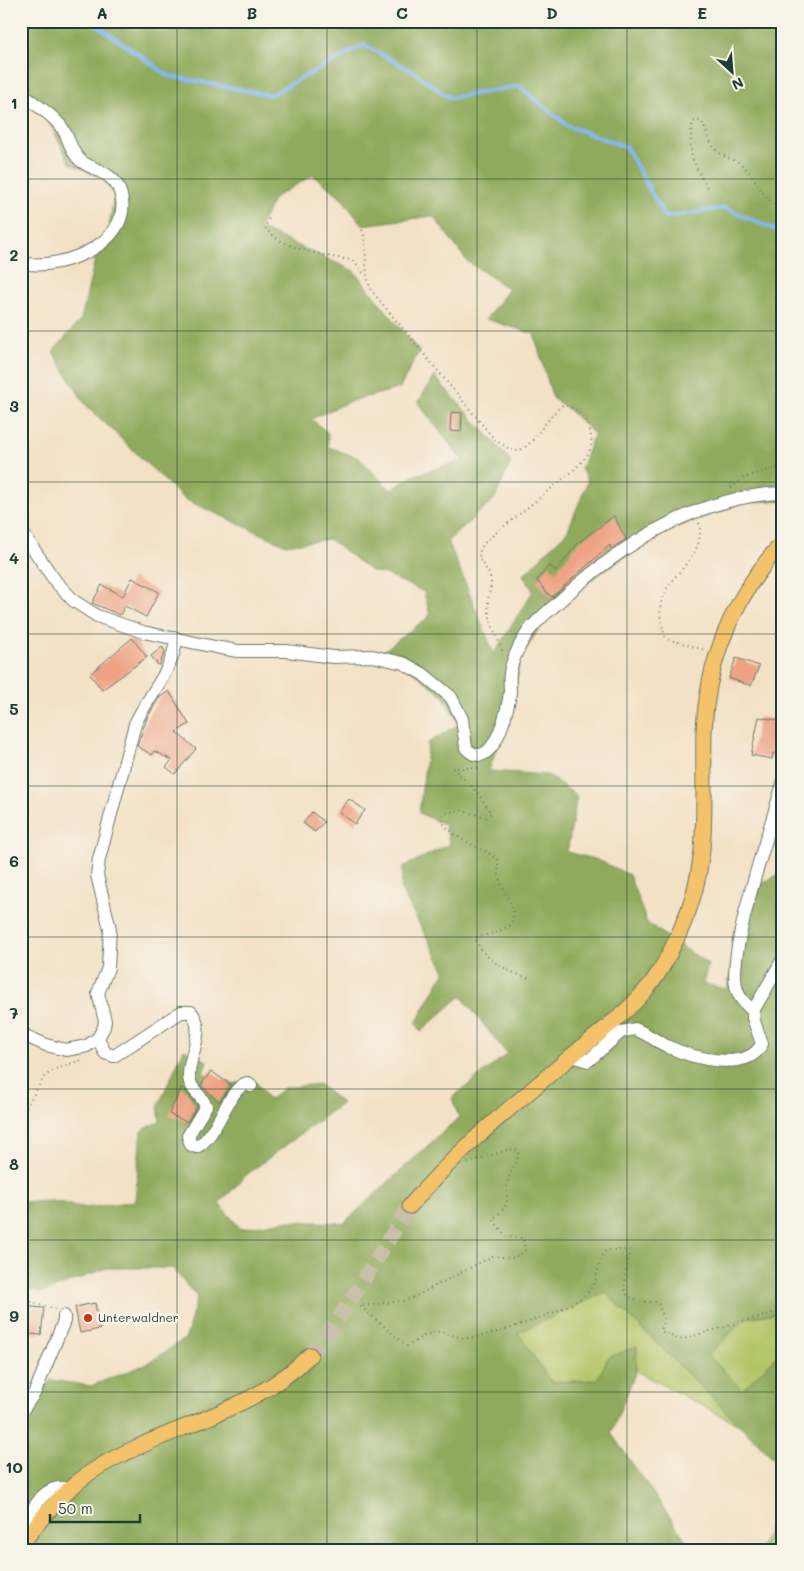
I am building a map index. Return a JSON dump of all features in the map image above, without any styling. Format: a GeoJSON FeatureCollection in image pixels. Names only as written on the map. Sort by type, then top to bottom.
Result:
{"type":"FeatureCollection","features":[{"type":"Feature","properties":{"kind":"main road"},"geometry":{"type":"LineString","coordinates":[[410,1206],[446,1165],[615,1020],[652,983],[681,930],[696,891],[704,848],[704,731],[716,653],[739,601],[759,568],[783,542]]}},
{"type":"Feature","properties":{"kind":"main road"},"geometry":{"type":"LineString","coordinates":[[21,1545],[38,1522],[70,1489],[100,1466],[138,1446],[262,1392],[297,1369],[310,1355]]}},
{"type":"Feature","properties":{"kind":"street"},"geometry":{"type":"LineString","coordinates":[[21,94],[59,124],[81,160],[108,175],[116,182],[122,205],[119,218],[112,233],[90,251],[54,264],[35,266],[21,264]]}},
{"type":"Feature","properties":{"kind":"street"},"geometry":{"type":"LineString","coordinates":[[21,530],[56,582],[74,601],[97,616],[143,632],[238,651],[287,651],[333,657],[372,656],[403,662],[423,674],[451,696],[462,719],[466,748],[476,756],[481,756],[491,749],[504,716],[510,693],[510,673],[515,654],[530,628],[591,573],[665,524],[722,502],[757,494],[783,493]]}},
{"type":"Feature","properties":{"kind":"street"},"geometry":{"type":"LineString","coordinates":[[21,1034],[46,1045],[66,1050],[92,1042],[105,1020],[98,993],[108,968],[110,929],[97,875],[98,859],[135,724],[175,649],[176,638]]}},
{"type":"Feature","properties":{"kind":"street"},"geometry":{"type":"LineString","coordinates":[[753,1011],[736,990],[736,961],[748,902],[783,782]]}},
{"type":"Feature","properties":{"kind":"street"},"geometry":{"type":"LineString","coordinates":[[572,1056],[588,1061],[621,1032],[635,1029],[668,1047],[696,1056],[743,1061],[758,1051],[762,1044],[753,1018],[753,1011],[783,959]]}},
{"type":"Feature","properties":{"kind":"street"},"geometry":{"type":"LineString","coordinates":[[92,1042],[105,1053],[114,1056],[181,1012],[191,1012],[197,1019],[198,1030],[188,1075],[192,1087],[206,1106],[188,1136],[191,1145],[196,1147],[201,1145],[219,1122],[235,1091],[241,1085],[247,1083],[251,1086]]}},
{"type":"Feature","properties":{"kind":"street"},"geometry":{"type":"LineString","coordinates":[[21,1412],[35,1392],[64,1321],[64,1316]]}},
{"type":"Feature","properties":{"kind":"street"},"geometry":{"type":"LineString","coordinates":[[21,1529],[37,1502],[47,1492],[59,1487],[70,1489]]}},
{"type":"Feature","properties":{"kind":"path"},"geometry":{"type":"LineString","coordinates":[[707,187],[692,162],[690,153],[692,122],[696,120],[702,122],[714,148],[720,154],[740,163],[752,174],[768,201],[783,210]]}},
{"type":"Feature","properties":{"kind":"path"},"geometry":{"type":"LineString","coordinates":[[269,219],[265,227],[270,235],[311,253],[351,260],[356,263],[366,276],[371,290],[380,302],[398,320],[446,382],[469,406],[488,433],[504,446],[519,452],[525,448],[539,434],[556,410],[563,405],[574,409],[589,427],[591,439],[589,452],[573,471],[486,540],[479,552],[479,560],[491,582],[489,610],[506,666],[510,673]]}},
{"type":"Feature","properties":{"kind":"path"},"geometry":{"type":"LineString","coordinates":[[362,230],[365,236],[366,276]]}},
{"type":"Feature","properties":{"kind":"path"},"geometry":{"type":"LineString","coordinates":[[722,502],[725,493],[743,478],[783,466]]}},
{"type":"Feature","properties":{"kind":"path"},"geometry":{"type":"LineString","coordinates":[[695,512],[702,534],[698,546],[664,593],[660,612],[664,635],[667,639],[716,653]]}},
{"type":"Feature","properties":{"kind":"path"},"geometry":{"type":"LineString","coordinates":[[481,756],[484,760],[482,766],[473,769],[453,768],[477,792],[491,813],[486,817],[459,810],[443,814],[442,821],[448,830],[461,840],[498,860],[502,887],[510,900],[515,914],[511,926],[475,938],[478,948],[510,972],[531,979]]}},
{"type":"Feature","properties":{"kind":"path"},"geometry":{"type":"LineString","coordinates":[[21,1116],[44,1077],[55,1070],[80,1061],[89,1051],[92,1042]]}},
{"type":"Feature","properties":{"kind":"path"},"geometry":{"type":"LineString","coordinates":[[446,1165],[470,1163],[510,1149],[518,1150],[519,1161],[508,1180],[506,1204],[504,1209],[493,1218],[506,1237],[523,1238],[525,1251],[514,1258],[493,1256],[408,1300],[360,1306],[407,1346],[435,1332],[468,1338],[520,1325],[554,1312],[585,1295],[598,1280],[598,1260],[606,1250],[630,1250],[629,1264],[623,1280],[628,1296],[636,1302],[658,1302],[664,1320],[661,1331],[679,1340],[783,1310]]}},
{"type":"Feature","properties":{"kind":"path"},"geometry":{"type":"LineString","coordinates":[[21,1299],[58,1309],[64,1316]]}},
{"type":"Feature","properties":{"kind":"green space"},"geometry":{"type":"Polygon","coordinates":[[[21,21],[783,21],[783,500],[742,503],[668,530],[600,573],[545,619],[520,659],[515,694],[489,771],[548,775],[577,796],[567,852],[598,860],[629,875],[647,923],[708,964],[703,984],[727,989],[748,891],[783,872],[783,1312],[746,1318],[708,1355],[742,1390],[783,1350],[783,1450],[774,1459],[605,1292],[518,1333],[551,1382],[597,1380],[608,1358],[637,1346],[636,1371],[611,1433],[693,1550],[21,1550],[21,1423],[51,1380],[91,1386],[147,1364],[186,1338],[197,1297],[172,1268],[107,1268],[42,1293],[21,1287],[21,1202],[53,1201],[87,1208],[135,1201],[141,1131],[160,1121],[158,1106],[184,1049],[207,1061],[203,1073],[233,1084],[253,1078],[269,1100],[284,1088],[319,1084],[342,1103],[246,1175],[219,1204],[241,1229],[284,1221],[344,1223],[459,1117],[452,1098],[507,1054],[461,996],[421,1031],[416,1023],[445,971],[401,890],[403,867],[450,844],[444,824],[419,813],[428,743],[459,724],[443,695],[407,667],[382,652],[430,616],[424,592],[385,574],[371,571],[329,539],[286,545],[184,499],[85,404],[53,352],[81,319],[97,251],[109,228],[114,195],[103,179],[70,163],[48,120],[21,99],[21,21]],[[313,175],[274,198],[259,228],[354,271],[419,351],[400,388],[348,402],[311,419],[328,433],[328,447],[359,458],[391,490],[415,475],[463,461],[418,403],[434,376],[511,461],[495,498],[448,541],[494,654],[533,591],[523,575],[568,530],[588,481],[581,469],[594,434],[567,408],[553,399],[534,334],[486,319],[509,289],[467,261],[433,216],[362,225],[340,196],[313,175]]]}},
{"type":"Feature","properties":{"kind":"green space"},"geometry":{"type":"Polygon","coordinates":[[[605,1292],[741,1426],[636,1371],[637,1346],[608,1358],[597,1380],[551,1382],[517,1333],[605,1292]]]}},
{"type":"Feature","properties":{"kind":"green space"},"geometry":{"type":"Polygon","coordinates":[[[783,1312],[783,1350],[742,1391],[708,1355],[746,1318],[783,1312]]]}},
{"type":"Feature","properties":{"kind":"green space"},"geometry":{"type":"Polygon","coordinates":[[[783,1496],[783,1523],[771,1550],[760,1550],[783,1496]]]}},
{"type":"Feature","properties":{"kind":"building"},"geometry":{"type":"Polygon","coordinates":[[[451,412],[462,413],[461,432],[450,431],[451,412]]]}},
{"type":"Feature","properties":{"kind":"building"},"geometry":{"type":"Polygon","coordinates":[[[614,516],[626,539],[611,549],[610,545],[552,597],[547,593],[537,581],[549,565],[556,571],[578,543],[614,516]]]}},
{"type":"Feature","properties":{"kind":"building"},"geometry":{"type":"Polygon","coordinates":[[[132,578],[159,592],[146,617],[125,606],[120,615],[92,603],[102,585],[123,596],[132,578]]]}},
{"type":"Feature","properties":{"kind":"building"},"geometry":{"type":"Polygon","coordinates":[[[132,638],[147,657],[102,690],[90,674],[132,638]]]}},
{"type":"Feature","properties":{"kind":"building"},"geometry":{"type":"Polygon","coordinates":[[[162,647],[165,651],[159,666],[151,656],[162,647]]]}},
{"type":"Feature","properties":{"kind":"building"},"geometry":{"type":"Polygon","coordinates":[[[736,658],[759,666],[751,686],[729,678],[736,658]]]}},
{"type":"Feature","properties":{"kind":"building"},"geometry":{"type":"Polygon","coordinates":[[[169,691],[189,724],[176,732],[196,749],[175,774],[166,767],[172,760],[154,751],[152,755],[137,746],[147,718],[159,698],[169,691]]]}},
{"type":"Feature","properties":{"kind":"building"},"geometry":{"type":"Polygon","coordinates":[[[759,717],[782,721],[783,755],[773,753],[772,759],[751,755],[759,717]]]}},
{"type":"Feature","properties":{"kind":"building"},"geometry":{"type":"Polygon","coordinates":[[[349,799],[365,810],[355,824],[339,812],[349,799]]]}},
{"type":"Feature","properties":{"kind":"building"},"geometry":{"type":"Polygon","coordinates":[[[312,812],[324,822],[315,832],[303,823],[312,812]]]}},
{"type":"Feature","properties":{"kind":"building"},"geometry":{"type":"Polygon","coordinates":[[[211,1071],[231,1085],[219,1102],[201,1085],[211,1071]]]}},
{"type":"Feature","properties":{"kind":"building"},"geometry":{"type":"Polygon","coordinates":[[[182,1087],[197,1106],[187,1122],[169,1114],[182,1087]]]}},
{"type":"Feature","properties":{"kind":"building","name":"Unterwaldner"},"geometry":{"type":"Polygon","coordinates":[[[95,1303],[100,1329],[80,1333],[75,1307],[95,1303]]]}},
{"type":"Feature","properties":{"kind":"building"},"geometry":{"type":"Polygon","coordinates":[[[21,1306],[44,1308],[41,1335],[21,1333],[21,1306]]]}},
{"type":"Feature","properties":{"kind":"waterway"},"geometry":{"type":"LineString","coordinates":[[91,21],[169,76],[270,95],[364,45],[414,72],[450,98],[519,86],[568,126],[626,147],[665,217],[725,208],[783,233]]}},
{"type":"Feature","properties":{"kind":"tunnel"},"geometry":{"type":"LineString","coordinates":[[310,1355],[340,1317],[410,1206]]}},
{"type":"Feature","properties":{"kind":"place","name":"Unterwaldner"},"geometry":{"type":"Point","coordinates":[88,1318]}}]}
